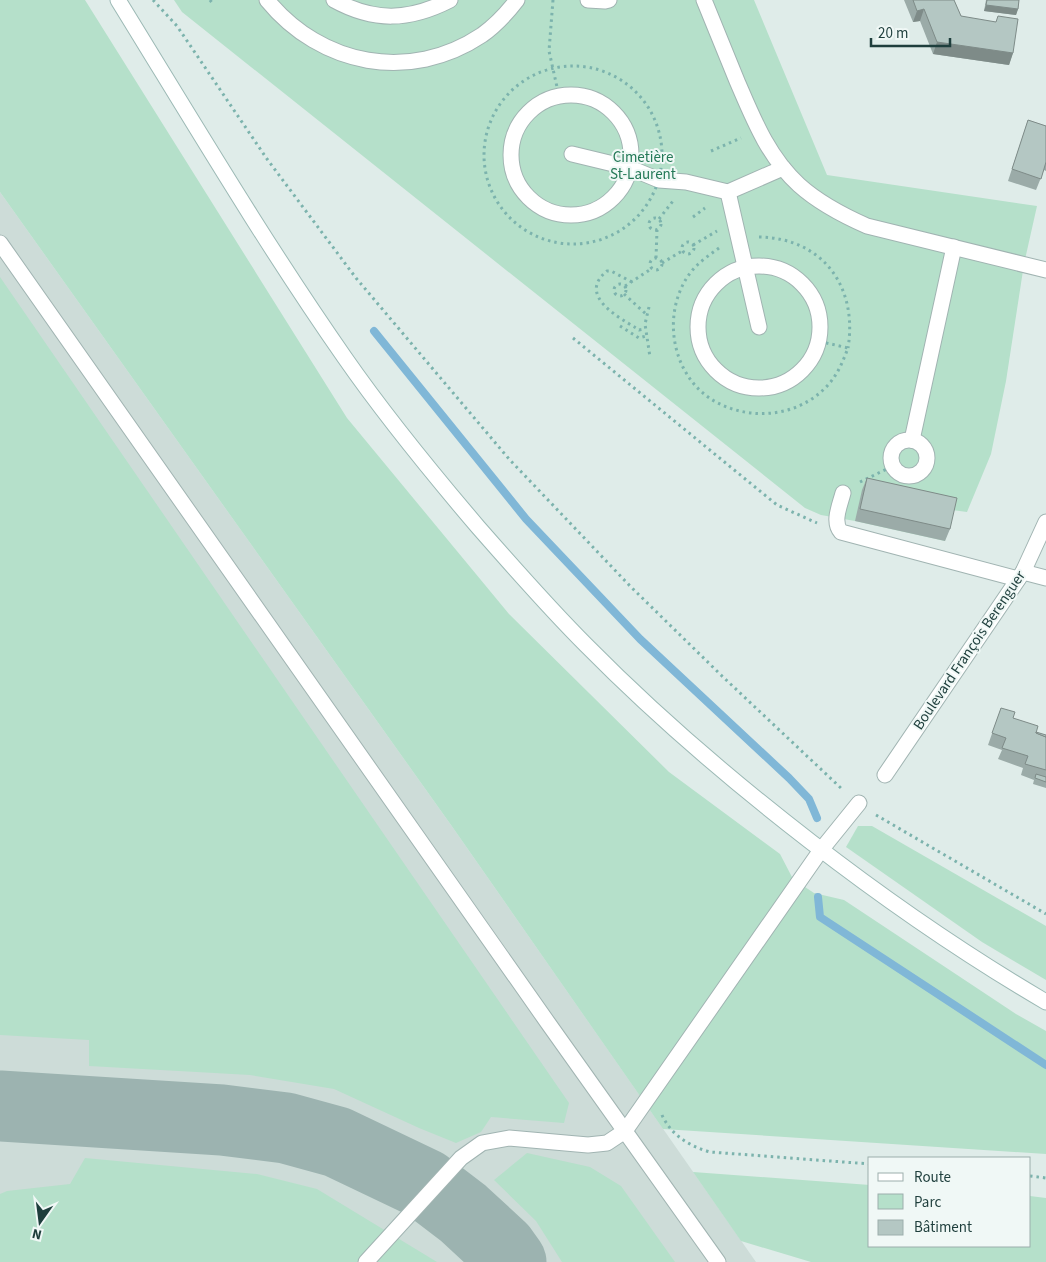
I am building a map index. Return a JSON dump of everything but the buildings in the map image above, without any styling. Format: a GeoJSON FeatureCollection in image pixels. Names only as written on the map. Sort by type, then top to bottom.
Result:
{"type":"FeatureCollection","features":[{"type":"Feature","properties":{"kind":"street"},"geometry":{"type":"LineString","coordinates":[[118,0],[275,254],[346,360],[426,466],[514,568],[586,645],[689,744],[765,806],[873,889],[996,973],[1046,1002]]}},
{"type":"Feature","properties":{"kind":"street"},"geometry":{"type":"LineString","coordinates":[[267,0],[285,21],[306,37],[338,53],[382,62],[409,62],[435,57],[460,48],[483,34],[504,17],[517,0]]}},
{"type":"Feature","properties":{"kind":"street"},"geometry":{"type":"LineString","coordinates":[[334,0],[359,12],[390,17],[422,12],[450,0]]}},
{"type":"Feature","properties":{"kind":"street"},"geometry":{"type":"LineString","coordinates":[[588,0],[609,0]]}},
{"type":"Feature","properties":{"kind":"street"},"geometry":{"type":"LineString","coordinates":[[704,0],[758,130],[767,147],[782,168],[820,202],[867,226],[1046,270]]}},
{"type":"Feature","properties":{"kind":"street"},"geometry":{"type":"LineString","coordinates":[[559,96],[583,96],[601,103],[616,115],[626,130],[631,149],[630,168],[624,186],[612,200],[596,211],[578,216],[558,215],[541,208],[526,196],[516,180],[511,162],[511,143],[518,126],[530,110],[546,100],[559,96]]}},
{"type":"Feature","properties":{"kind":"street"},"geometry":{"type":"LineString","coordinates":[[572,154],[630,168],[659,180],[686,182],[728,192],[782,168]]}},
{"type":"Feature","properties":{"kind":"street"},"geometry":{"type":"LineString","coordinates":[[728,192],[759,327]]}},
{"type":"Feature","properties":{"kind":"street"},"geometry":{"type":"LineString","coordinates":[[0,244],[718,1262]]}},
{"type":"Feature","properties":{"kind":"street"},"geometry":{"type":"LineString","coordinates":[[912,440],[954,247]]}},
{"type":"Feature","properties":{"kind":"street"},"geometry":{"type":"LineString","coordinates":[[763,267],[782,270],[804,286],[810,293],[818,310],[821,328],[817,347],[809,363],[796,376],[780,385],[762,388],[744,386],[727,379],[714,368],[704,353],[699,336],[699,318],[704,301],[714,286],[728,275],[745,268],[763,267]]}},
{"type":"Feature","properties":{"kind":"street"},"geometry":{"type":"LineString","coordinates":[[912,440],[922,446],[925,451],[927,457],[924,468],[913,475],[902,474],[894,466],[891,455],[896,445],[901,441],[912,440]]}},
{"type":"Feature","properties":{"kind":"street"},"geometry":{"type":"LineString","coordinates":[[844,493],[837,519],[837,527],[841,532],[1020,575],[1046,578]]}},
{"type":"Feature","properties":{"kind":"street","name":"Boulevard François Berenguer"},"geometry":{"type":"LineString","coordinates":[[885,775],[1020,575],[1046,522]]}},
{"type":"Feature","properties":{"kind":"street"},"geometry":{"type":"LineString","coordinates":[[366,1262],[461,1158],[482,1143],[509,1138],[588,1145],[606,1144],[625,1130],[821,850],[859,803]]}},
{"type":"Feature","properties":{"kind":"path"},"geometry":{"type":"LineString","coordinates":[[153,0],[177,26],[267,159],[356,278],[509,459],[665,620],[814,764],[859,803],[1046,914]]}},
{"type":"Feature","properties":{"kind":"path"},"geometry":{"type":"LineString","coordinates":[[210,0],[213,4]]}},
{"type":"Feature","properties":{"kind":"path"},"geometry":{"type":"LineString","coordinates":[[553,0],[549,51],[559,96]]}},
{"type":"Feature","properties":{"kind":"path"},"geometry":{"type":"LineString","coordinates":[[711,151],[758,130]]}},
{"type":"Feature","properties":{"kind":"path"},"geometry":{"type":"LineString","coordinates":[[656,258],[657,230],[662,222],[655,218],[650,220],[649,225],[652,230],[657,230]]}},
{"type":"Feature","properties":{"kind":"path"},"geometry":{"type":"LineString","coordinates":[[688,242],[693,245],[694,251],[691,254],[687,255],[682,251],[684,243],[688,242]]}},
{"type":"Feature","properties":{"kind":"path"},"geometry":{"type":"LineString","coordinates":[[656,258],[652,259],[650,263],[655,271],[659,270],[662,263],[682,251]]}},
{"type":"Feature","properties":{"kind":"path"},"geometry":{"type":"LineString","coordinates":[[656,258],[660,259],[662,263]]}},
{"type":"Feature","properties":{"kind":"path"},"geometry":{"type":"LineString","coordinates":[[625,286],[652,268]]}},
{"type":"Feature","properties":{"kind":"path"},"geometry":{"type":"LineString","coordinates":[[632,282],[608,271],[599,281],[597,294],[600,301],[609,311],[636,328],[640,330],[645,329]]}},
{"type":"Feature","properties":{"kind":"path"},"geometry":{"type":"LineString","coordinates":[[624,294],[621,296],[617,295],[614,292],[614,288],[620,283],[625,286]]}},
{"type":"Feature","properties":{"kind":"path"},"geometry":{"type":"LineString","coordinates":[[624,294],[625,286]]}},
{"type":"Feature","properties":{"kind":"path"},"geometry":{"type":"LineString","coordinates":[[624,294],[646,314]]}},
{"type":"Feature","properties":{"kind":"path"},"geometry":{"type":"LineString","coordinates":[[649,306],[646,314],[645,329],[650,357]]}},
{"type":"Feature","properties":{"kind":"path"},"geometry":{"type":"LineString","coordinates":[[620,326],[638,338],[646,336]]}},
{"type":"Feature","properties":{"kind":"path"},"geometry":{"type":"LineString","coordinates":[[573,338],[777,505],[819,524],[837,527]]}},
{"type":"Feature","properties":{"kind":"path"},"geometry":{"type":"LineString","coordinates":[[844,493],[858,483],[894,466]]}},
{"type":"Feature","properties":{"kind":"path"},"geometry":{"type":"LineString","coordinates":[[656,1088],[657,1101],[666,1124],[681,1139],[694,1147],[710,1152],[868,1164]]}},
{"type":"Feature","properties":{"kind":"path"},"geometry":{"type":"LineString","coordinates":[[1031,1176],[1046,1178]]}},
{"type":"Feature","properties":{"kind":"shaded area"},"geometry":{"type":"Polygon","coordinates":[[[0,192],[451,825],[756,1262],[0,1262],[0,192]]]}},
{"type":"Feature","properties":{"kind":"green space"},"geometry":{"type":"Polygon","coordinates":[[[0,0],[85,0],[347,418],[509,614],[669,772],[780,854],[793,879],[814,893],[844,900],[1016,1014],[1046,1031],[1046,1154],[663,1129],[451,825],[0,192],[0,0]]]}},
{"type":"Feature","properties":{"kind":"green space","name":"Cimetière St-Laurent"},"geometry":{"type":"Polygon","coordinates":[[[174,0],[754,0],[827,175],[1037,206],[1024,264],[1006,381],[991,454],[967,512],[952,510],[945,541],[821,515],[805,508],[182,12],[174,0]]]}},
{"type":"Feature","properties":{"kind":"green space"},"geometry":{"type":"Polygon","coordinates":[[[0,277],[569,1103],[564,1123],[491,1117],[481,1132],[456,1143],[334,1089],[250,1075],[89,1066],[89,1040],[0,1035],[0,277]]]}},
{"type":"Feature","properties":{"kind":"green space"},"geometry":{"type":"Polygon","coordinates":[[[858,826],[872,826],[1046,926],[1046,980],[982,942],[846,847],[858,826]]]}},
{"type":"Feature","properties":{"kind":"green space"},"geometry":{"type":"Polygon","coordinates":[[[527,1153],[590,1167],[621,1186],[675,1262],[562,1262],[536,1221],[494,1180],[527,1153]]]}},
{"type":"Feature","properties":{"kind":"green space"},"geometry":{"type":"Polygon","coordinates":[[[85,1158],[257,1174],[317,1189],[437,1262],[0,1262],[0,1194],[7,1191],[70,1184],[85,1158]]]}},
{"type":"Feature","properties":{"kind":"green space"},"geometry":{"type":"Polygon","coordinates":[[[693,1172],[868,1185],[868,1247],[1031,1247],[1031,1196],[1046,1198],[1046,1262],[811,1262],[741,1241],[693,1172]]]}},
{"type":"Feature","properties":{"kind":"waterway"},"geometry":{"type":"LineString","coordinates":[[374,331],[526,519],[640,639],[789,778],[809,799],[817,818]]}},
{"type":"Feature","properties":{"kind":"waterway"},"geometry":{"type":"LineString","coordinates":[[818,897],[820,917],[1046,1065]]}},
{"type":"Feature","properties":{"kind":"taxiway"},"geometry":{"type":"LineString","coordinates":[[0,1106],[222,1120],[286,1128],[337,1142],[425,1184],[463,1213],[501,1248],[511,1262]]}}]}
